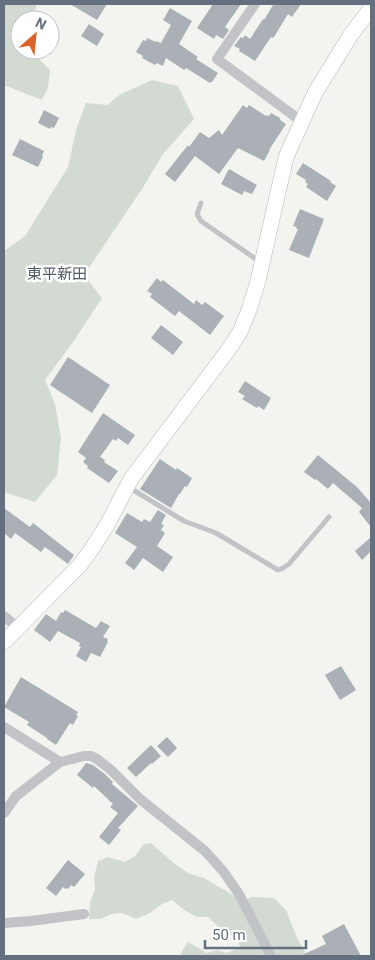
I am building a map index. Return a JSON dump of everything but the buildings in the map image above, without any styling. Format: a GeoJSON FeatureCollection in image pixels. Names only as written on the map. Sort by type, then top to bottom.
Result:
{"type":"FeatureCollection","features":[{"type":"Feature","properties":{"kind":"street"},"geometry":{"type":"LineString","coordinates":[[255,4],[216,59],[301,122]]}},
{"type":"Feature","properties":{"kind":"street"},"geometry":{"type":"LineString","coordinates":[[4,642],[80,565],[107,525],[127,486],[240,332],[249,310],[262,264],[286,157],[314,93],[345,44],[371,8]]}},
{"type":"Feature","properties":{"kind":"street"},"geometry":{"type":"LineString","coordinates":[[4,616],[18,628]]}},
{"type":"Feature","properties":{"kind":"street"},"geometry":{"type":"LineString","coordinates":[[4,727],[60,762]]}},
{"type":"Feature","properties":{"kind":"street"},"geometry":{"type":"LineString","coordinates":[[4,813],[16,796],[60,762],[84,756],[97,759],[140,799],[205,851],[223,871],[239,894],[270,956]]}},
{"type":"Feature","properties":{"kind":"street"},"geometry":{"type":"LineString","coordinates":[[4,924],[84,914]]}},
{"type":"Feature","properties":{"kind":"lane"},"geometry":{"type":"LineString","coordinates":[[201,203],[197,214],[201,221],[262,264]]}},
{"type":"Feature","properties":{"kind":"lane"},"geometry":{"type":"LineString","coordinates":[[127,486],[184,521],[216,533],[278,570],[289,564],[329,517]]}},
{"type":"Feature","properties":{"kind":"shaded area"},"geometry":{"type":"Polygon","coordinates":[[[4,4],[37,4],[35,10],[10,10],[10,60],[40,60],[50,70],[48,88],[42,100],[4,85],[4,4]]]}},
{"type":"Feature","properties":{"kind":"shaded area"},"geometry":{"type":"Polygon","coordinates":[[[152,80],[178,86],[194,119],[163,154],[142,189],[84,275],[102,298],[45,380],[55,404],[61,438],[57,475],[35,502],[4,492],[4,251],[25,236],[68,167],[76,130],[86,103],[108,105],[119,95],[152,80]]]}},
{"type":"Feature","properties":{"kind":"shaded area"},"geometry":{"type":"Polygon","coordinates":[[[151,843],[175,864],[190,874],[204,878],[243,901],[252,897],[274,898],[286,910],[297,938],[307,956],[179,956],[188,942],[207,953],[217,950],[227,953],[240,947],[238,939],[224,932],[208,917],[197,917],[184,910],[172,900],[136,919],[122,913],[112,914],[100,919],[89,919],[98,861],[108,857],[125,862],[135,856],[144,844],[151,843]]]}},
{"type":"Feature","properties":{"kind":"district","name":"東平新田"},"geometry":{"type":"Point","coordinates":[57,274]}}]}
